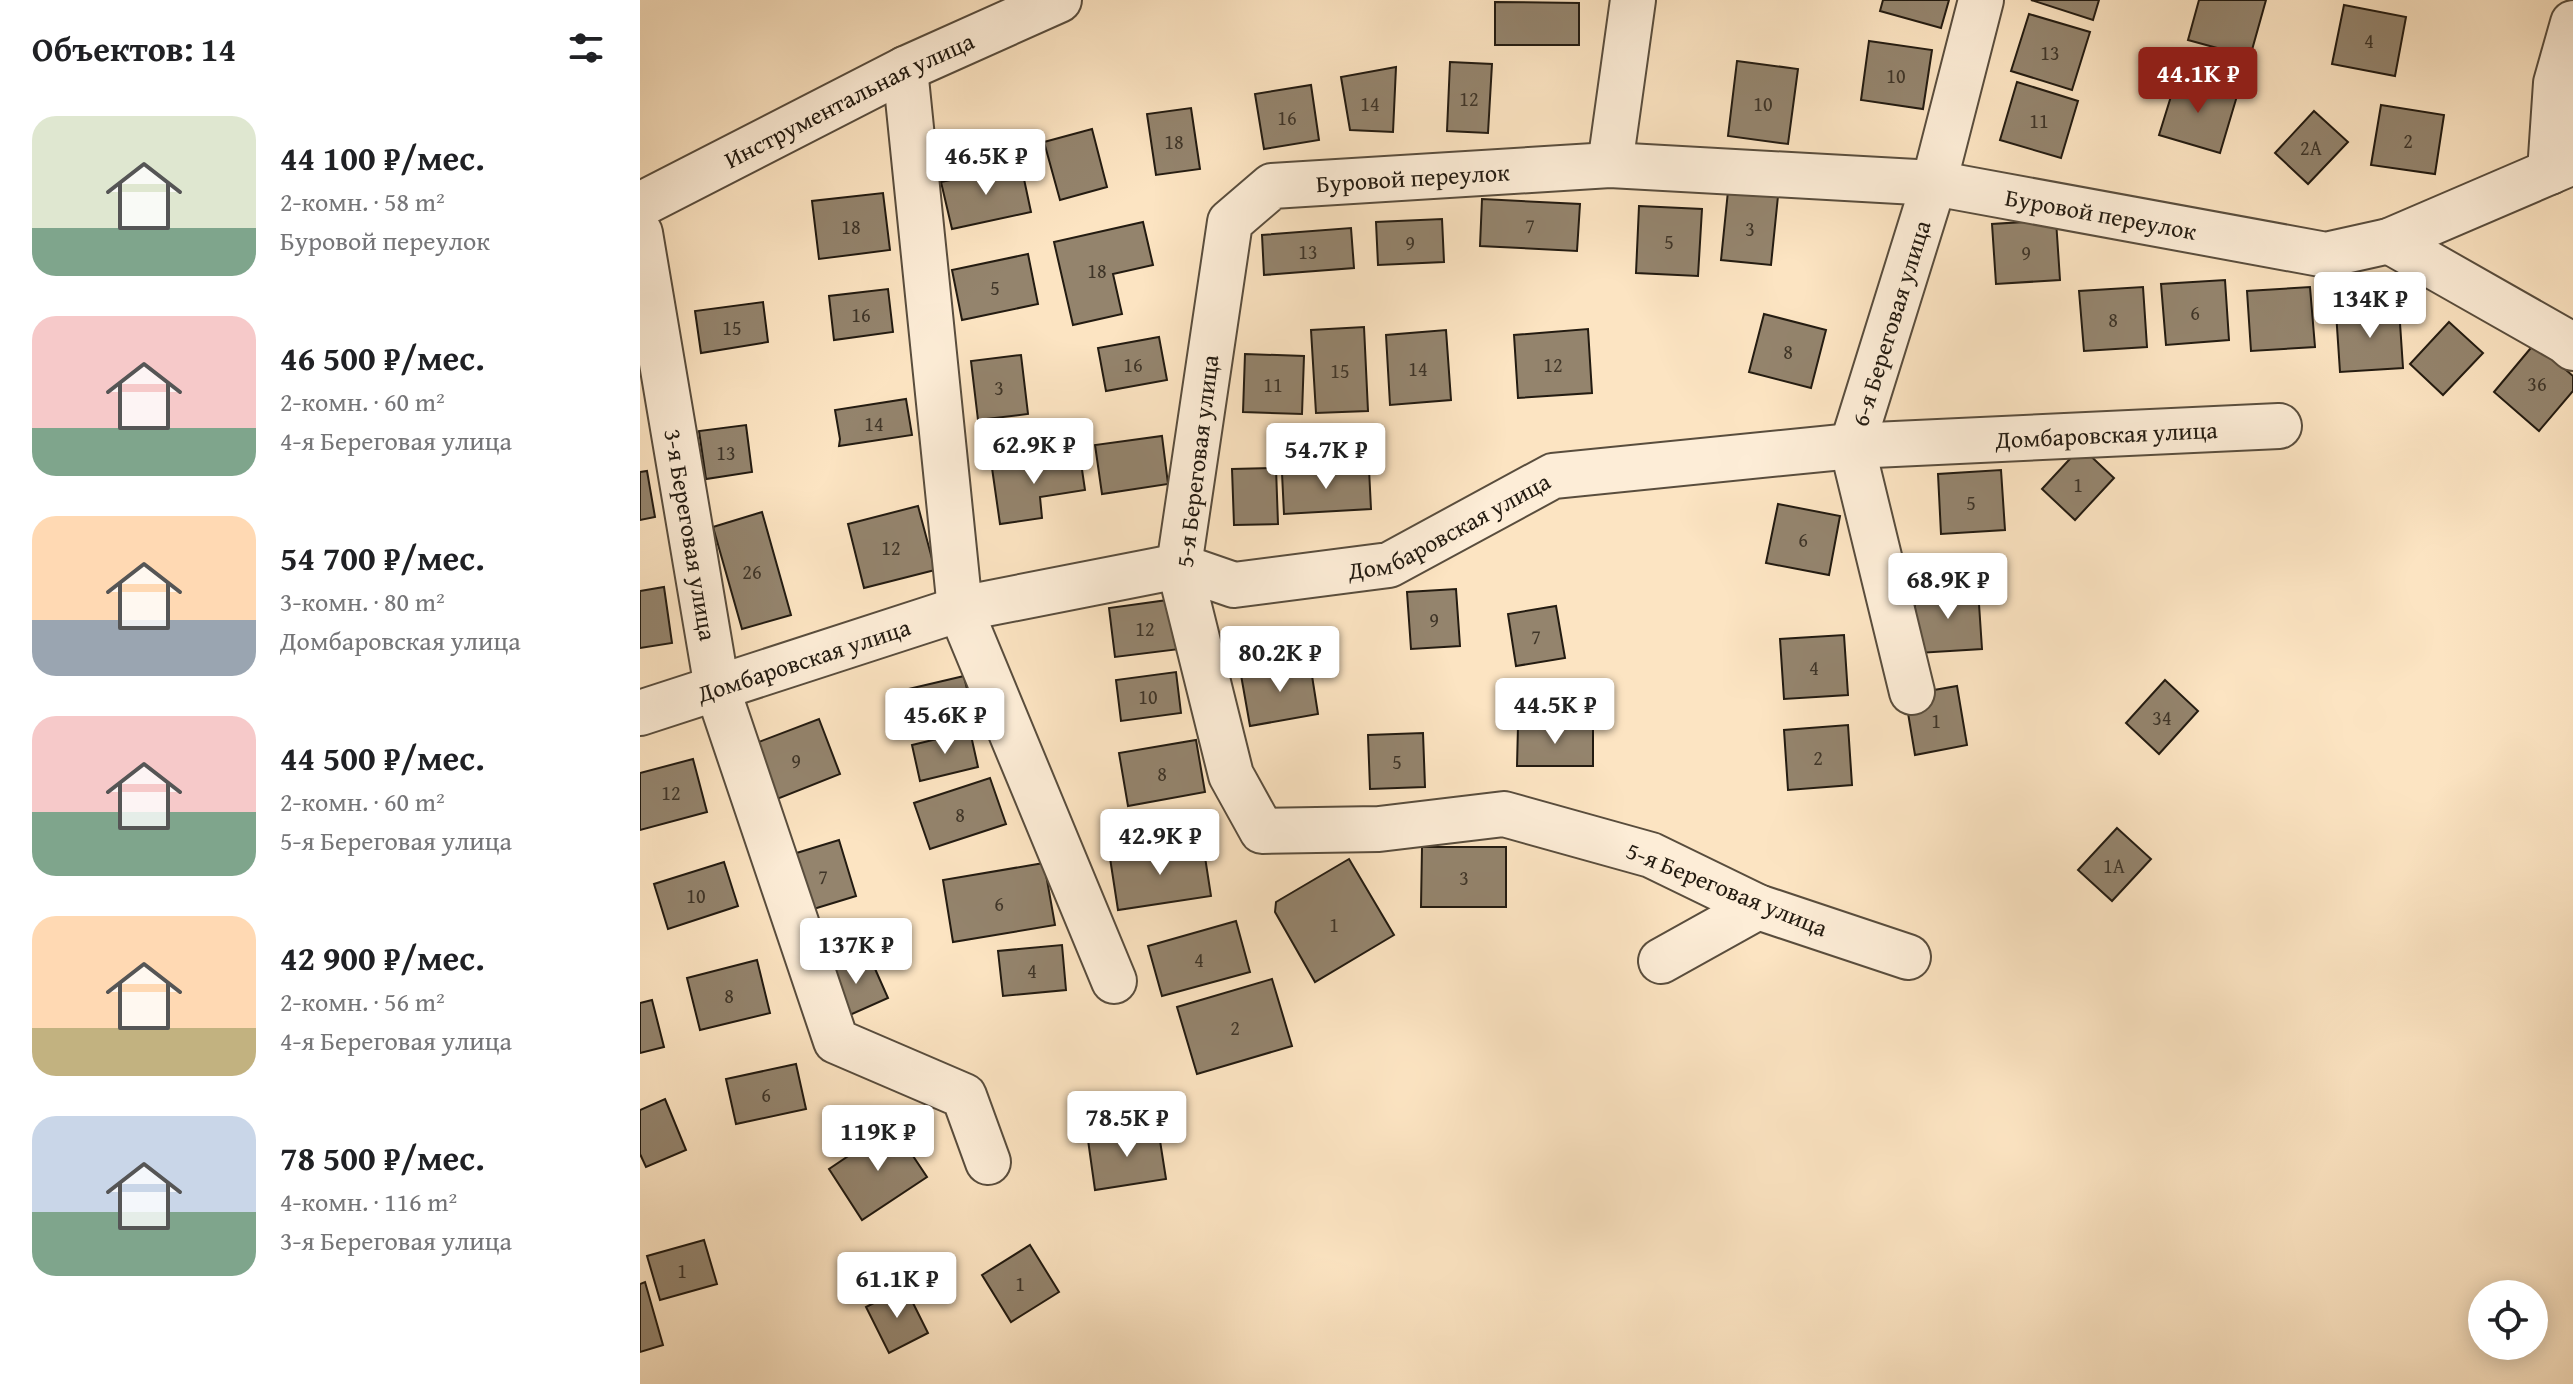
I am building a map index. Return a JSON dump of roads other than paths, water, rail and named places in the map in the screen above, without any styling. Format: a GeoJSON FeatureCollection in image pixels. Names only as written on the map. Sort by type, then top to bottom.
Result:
{"type":"FeatureCollection","features":[{"type":"Feature","properties":{"kind":"street","name":"Инструментальная улица"},"geometry":{"type":"LineString","coordinates":[[640,205],[905,69],[1059,0]]}},
{"type":"Feature","properties":{"kind":"street"},"geometry":{"type":"LineString","coordinates":[[1610,165],[1633,0]]}},
{"type":"Feature","properties":{"kind":"street","name":"6-я Береговая улица"},"geometry":{"type":"LineString","coordinates":[[1912,692],[1852,446],[1934,183],[1981,0]]}},
{"type":"Feature","properties":{"kind":"street"},"geometry":{"type":"LineString","coordinates":[[2562,167],[2556,83],[2573,23]]}},
{"type":"Feature","properties":{"kind":"street"},"geometry":{"type":"LineString","coordinates":[[905,69],[960,609],[1114,981]]}},
{"type":"Feature","properties":{"kind":"street","name":"Буровой переулок"},"geometry":{"type":"LineString","coordinates":[[1230,222],[1272,186],[1610,165],[1934,183],[2326,255],[2389,241],[2562,167]]}},
{"type":"Feature","properties":{"kind":"street","name":"5-я Береговая улица"},"geometry":{"type":"LineString","coordinates":[[1230,222],[1179,566],[1231,775],[1262,831],[1379,829],[1504,814],[1651,855],[1758,907],[1908,957]]}},
{"type":"Feature","properties":{"kind":"street","name":"3-я Береговая улица"},"geometry":{"type":"LineString","coordinates":[[640,233],[717,688],[836,1041],[964,1096],[988,1162]]}},
{"type":"Feature","properties":{"kind":"street"},"geometry":{"type":"LineString","coordinates":[[2389,241],[2573,348]]}},
{"type":"Feature","properties":{"kind":"street","name":"Домбаровская улица"},"geometry":{"type":"LineString","coordinates":[[640,713],[960,609],[1179,566],[1234,585],[1389,565],[1553,476],[1852,446],[2279,426]]}},
{"type":"Feature","properties":{"kind":"street"},"geometry":{"type":"LineString","coordinates":[[1661,961],[1758,907]]}}]}
